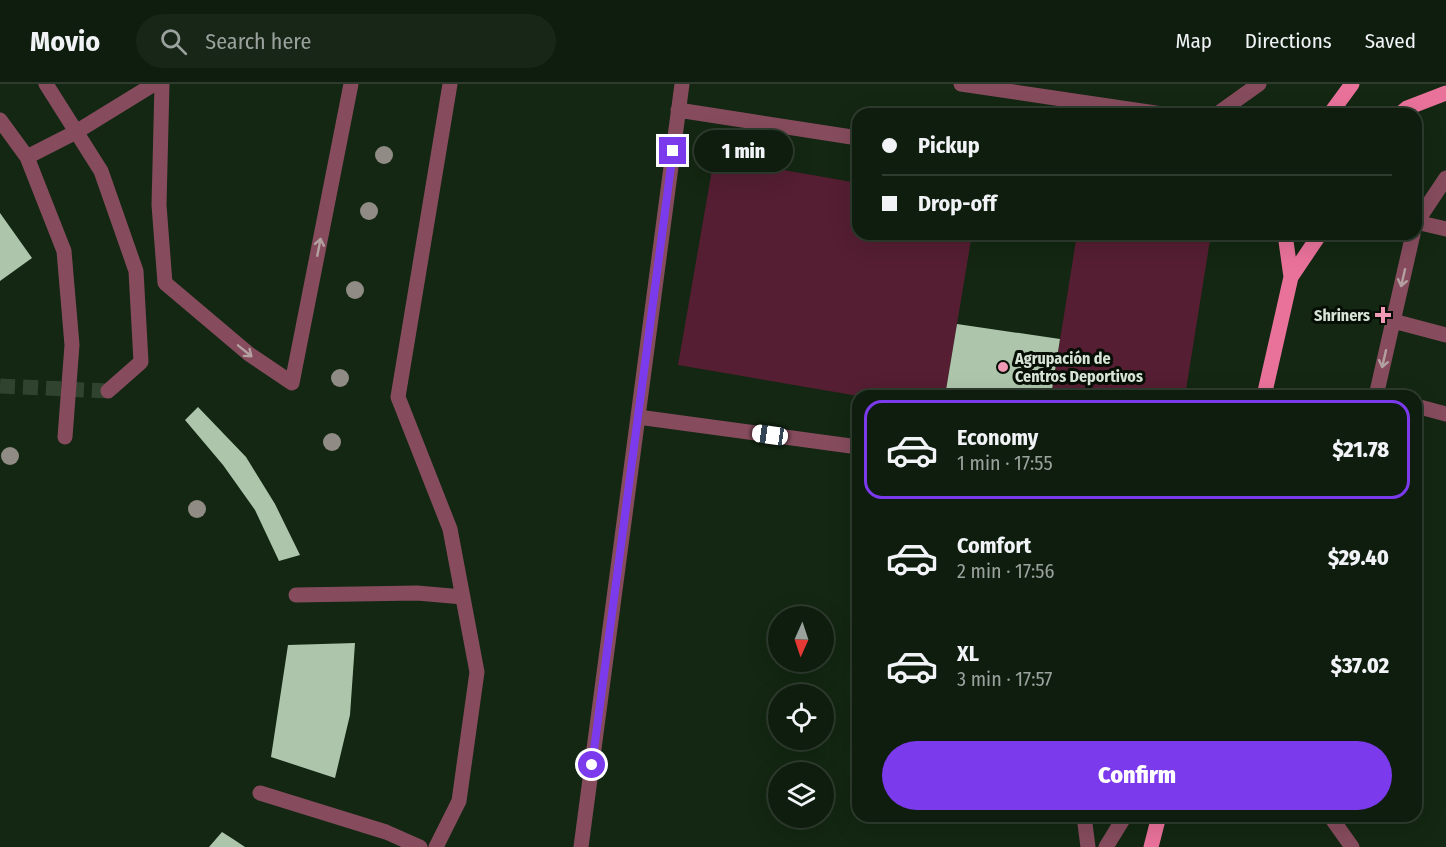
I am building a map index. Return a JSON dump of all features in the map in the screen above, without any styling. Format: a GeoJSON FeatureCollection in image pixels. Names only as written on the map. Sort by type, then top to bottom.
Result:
{"type":"FeatureCollection","features":[{"type":"Feature","properties":{"kind":"main road"},"geometry":{"type":"LineString","coordinates":[[1334,108],[1352,84]]}},
{"type":"Feature","properties":{"kind":"main road"},"geometry":{"type":"LineString","coordinates":[[1407,108],[1446,93]]}},
{"type":"Feature","properties":{"kind":"main road"},"geometry":{"type":"LineString","coordinates":[[1265,390],[1291,277],[1286,240]]}},
{"type":"Feature","properties":{"kind":"main road"},"geometry":{"type":"LineString","coordinates":[[1291,277],[1316,240]]}},
{"type":"Feature","properties":{"kind":"main road"},"geometry":{"type":"LineString","coordinates":[[1151,847],[1157,822]]}},
{"type":"Feature","properties":{"kind":"street"},"geometry":{"type":"LineString","coordinates":[[46,84],[101,171],[136,271],[141,362],[108,391]]}},
{"type":"Feature","properties":{"kind":"street"},"geometry":{"type":"LineString","coordinates":[[27,157],[76,132],[154,84]]}},
{"type":"Feature","properties":{"kind":"street"},"geometry":{"type":"LineString","coordinates":[[162,84],[159,205],[165,283],[249,354],[292,383],[351,84]]}},
{"type":"Feature","properties":{"kind":"street"},"geometry":{"type":"LineString","coordinates":[[436,847],[459,801],[477,672],[450,529],[398,397],[450,84]]}},
{"type":"Feature","properties":{"kind":"street"},"geometry":{"type":"LineString","coordinates":[[581,847],[682,84]]}},
{"type":"Feature","properties":{"kind":"street"},"geometry":{"type":"LineString","coordinates":[[962,84],[1122,108]]}},
{"type":"Feature","properties":{"kind":"street"},"geometry":{"type":"LineString","coordinates":[[1224,108],[1256,84]]}},
{"type":"Feature","properties":{"kind":"street"},"geometry":{"type":"LineString","coordinates":[[678,110],[852,137]]}},
{"type":"Feature","properties":{"kind":"street"},"geometry":{"type":"LineString","coordinates":[[0,120],[27,157],[64,251],[72,345],[65,437]]}},
{"type":"Feature","properties":{"kind":"street"},"geometry":{"type":"LineString","coordinates":[[1422,213],[1446,178]]}},
{"type":"Feature","properties":{"kind":"street"},"geometry":{"type":"LineString","coordinates":[[1422,223],[1446,229]]}},
{"type":"Feature","properties":{"kind":"street"},"geometry":{"type":"LineString","coordinates":[[1377,390],[1412,240]]}},
{"type":"Feature","properties":{"kind":"street"},"geometry":{"type":"LineString","coordinates":[[1393,321],[1446,335]]}},
{"type":"Feature","properties":{"kind":"street"},"geometry":{"type":"LineString","coordinates":[[1422,408],[1446,414]]}},
{"type":"Feature","properties":{"kind":"street"},"geometry":{"type":"LineString","coordinates":[[638,417],[852,446]]}},
{"type":"Feature","properties":{"kind":"street"},"geometry":{"type":"LineString","coordinates":[[296,595],[417,593],[463,597]]}},
{"type":"Feature","properties":{"kind":"street"},"geometry":{"type":"LineString","coordinates":[[260,793],[386,832],[420,847]]}},
{"type":"Feature","properties":{"kind":"street"},"geometry":{"type":"LineString","coordinates":[[1085,822],[1088,847]]}},
{"type":"Feature","properties":{"kind":"street"},"geometry":{"type":"LineString","coordinates":[[1106,847],[1121,822]]}},
{"type":"Feature","properties":{"kind":"street"},"geometry":{"type":"LineString","coordinates":[[1334,822],[1352,847]]}},
{"type":"Feature","properties":{"kind":"shaded area"},"geometry":{"type":"Polygon","coordinates":[[[714,158],[852,182],[852,240],[971,240],[946,390],[852,390],[852,395],[678,365],[714,158]]]}},
{"type":"Feature","properties":{"kind":"shaded area"},"geometry":{"type":"Polygon","coordinates":[[[1076,240],[1210,240],[1186,390],[1052,390],[1076,240]]]}},
{"type":"Feature","properties":{"kind":"building"},"geometry":{"type":"Polygon","coordinates":[[[0,213],[32,258],[0,281],[0,213]]]}},
{"type":"Feature","properties":{"kind":"building","name":"Agrupación de Centros Deportivos"},"geometry":{"type":"Polygon","coordinates":[[[957,324],[1060,339],[1052,390],[946,390],[957,324]]]}},
{"type":"Feature","properties":{"kind":"building"},"geometry":{"type":"Polygon","coordinates":[[[198,407],[246,457],[275,504],[300,555],[279,561],[255,510],[223,465],[185,420],[198,407]]]}},
{"type":"Feature","properties":{"kind":"building"},"geometry":{"type":"Polygon","coordinates":[[[355,643],[350,715],[335,778],[271,757],[288,645],[355,643]]]}},
{"type":"Feature","properties":{"kind":"building"},"geometry":{"type":"Polygon","coordinates":[[[222,832],[233,839],[245,847],[209,847],[222,832]]]}},
{"type":"Feature","properties":{"kind":"tunnel"},"geometry":{"type":"LineString","coordinates":[[0,386],[108,391]]}},
{"type":"Feature","properties":{"kind":"place","name":"Shriners"},"geometry":{"type":"Point","coordinates":[1383,315]}},
{"type":"Feature","properties":{"kind":"place","name":"Agrupación de Centros Deportivos"},"geometry":{"type":"Point","coordinates":[1003,367]}},
{"type":"Feature","properties":{"kind":"route"},"geometry":{"type":"LineString","coordinates":[[592,765],[673,151]]}}]}
